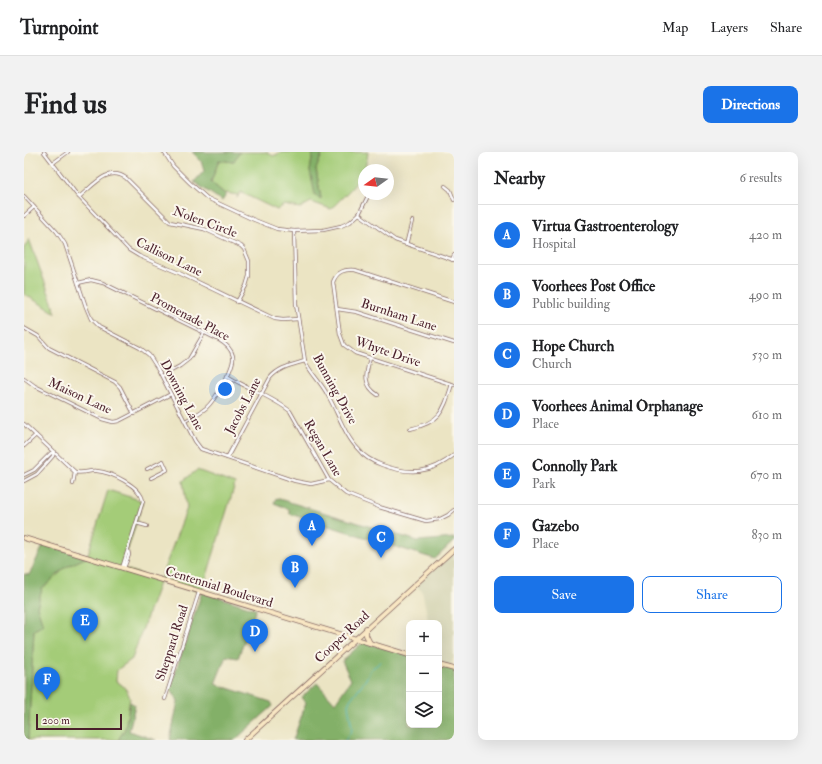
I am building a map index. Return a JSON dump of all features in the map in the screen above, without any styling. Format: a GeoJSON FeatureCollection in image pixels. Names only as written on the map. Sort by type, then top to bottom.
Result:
{"type":"FeatureCollection","features":[{"type":"Feature","properties":{"kind":"main road","name":"Centennial Boulevard"},"geometry":{"type":"LineString","coordinates":[[24,538],[406,655]]}},
{"type":"Feature","properties":{"kind":"main road","name":"Cooper Road"},"geometry":{"type":"LineString","coordinates":[[245,740],[454,549]]}},
{"type":"Feature","properties":{"kind":"main road"},"geometry":{"type":"LineString","coordinates":[[366,628],[366,635],[370,644]]}},
{"type":"Feature","properties":{"kind":"main road"},"geometry":{"type":"LineString","coordinates":[[442,666],[454,669]]}},
{"type":"Feature","properties":{"kind":"street","name":"Callison Lane"},"geometry":{"type":"LineString","coordinates":[[44,152],[79,197],[123,244],[135,254],[179,273],[274,319],[298,319]]}},
{"type":"Feature","properties":{"kind":"street"},"geometry":{"type":"LineString","coordinates":[[53,163],[68,152]]}},
{"type":"Feature","properties":{"kind":"street"},"geometry":{"type":"LineString","coordinates":[[164,152],[173,166],[207,198],[269,226],[284,230],[323,230],[342,226],[350,222],[359,214],[366,200]]}},
{"type":"Feature","properties":{"kind":"street","name":"Nolen Circle"},"geometry":{"type":"LineString","coordinates":[[79,197],[106,175],[112,173],[119,174],[126,178],[170,222],[204,229],[241,246],[246,252],[250,271],[248,281],[237,302]]}},
{"type":"Feature","properties":{"kind":"street"},"geometry":{"type":"LineString","coordinates":[[445,186],[450,190],[454,200]]}},
{"type":"Feature","properties":{"kind":"street","name":"Downing Lane"},"geometry":{"type":"LineString","coordinates":[[24,196],[57,232],[65,244],[88,314],[99,327],[146,352],[162,376],[184,420],[201,449],[307,484],[329,480]]}},
{"type":"Feature","properties":{"kind":"street"},"geometry":{"type":"LineString","coordinates":[[24,216],[34,207]]}},
{"type":"Feature","properties":{"kind":"street"},"geometry":{"type":"LineString","coordinates":[[359,214],[390,237],[406,245],[453,260],[454,255]]}},
{"type":"Feature","properties":{"kind":"street"},"geometry":{"type":"LineString","coordinates":[[406,245],[412,221]]}},
{"type":"Feature","properties":{"kind":"street","name":"Bunning Drive"},"geometry":{"type":"LineString","coordinates":[[294,231],[298,319],[305,361],[327,394],[351,441],[359,451],[375,462],[401,471],[414,472],[432,469],[454,455]]}},
{"type":"Feature","properties":{"kind":"street","name":"Whyte Drive"},"geometry":{"type":"LineString","coordinates":[[453,384],[370,358],[344,346],[340,334],[334,282],[338,274],[347,269],[355,270],[454,302]]}},
{"type":"Feature","properties":{"kind":"street","name":"Promenade Place"},"geometry":{"type":"LineString","coordinates":[[78,283],[96,280],[219,340],[230,348],[233,361],[227,376],[207,407],[184,420]]}},
{"type":"Feature","properties":{"kind":"street","name":"Burnham Lane"},"geometry":{"type":"LineString","coordinates":[[337,310],[357,312],[454,343]]}},
{"type":"Feature","properties":{"kind":"street"},"geometry":{"type":"LineString","coordinates":[[24,328],[38,336],[49,348],[115,382],[120,387],[134,414]]}},
{"type":"Feature","properties":{"kind":"street"},"geometry":{"type":"LineString","coordinates":[[162,376],[189,359],[204,333]]}},
{"type":"Feature","properties":{"kind":"street"},"geometry":{"type":"LineString","coordinates":[[370,358],[366,371],[366,381],[370,389],[378,395]]}},
{"type":"Feature","properties":{"kind":"street","name":"Jacobs Lane"},"geometry":{"type":"LineString","coordinates":[[227,458],[274,373],[284,367],[305,361]]}},
{"type":"Feature","properties":{"kind":"street","name":"Regan Lane"},"geometry":{"type":"LineString","coordinates":[[227,376],[242,386],[281,404],[290,411],[329,480],[346,494],[419,520],[430,521],[440,519],[454,510]]}},
{"type":"Feature","properties":{"kind":"street","name":"Maison Lane"},"geometry":{"type":"LineString","coordinates":[[24,378],[35,386],[107,422],[119,421],[171,394]]}},
{"type":"Feature","properties":{"kind":"street"},"geometry":{"type":"LineString","coordinates":[[410,429],[427,424],[437,417],[444,408],[453,384]]}},
{"type":"Feature","properties":{"kind":"street"},"geometry":{"type":"LineString","coordinates":[[24,424],[75,472],[86,473],[98,471],[126,481],[142,496],[143,501],[128,550],[129,555],[123,568]]}},
{"type":"Feature","properties":{"kind":"street"},"geometry":{"type":"LineString","coordinates":[[24,446],[36,434]]}},
{"type":"Feature","properties":{"kind":"street"},"geometry":{"type":"LineString","coordinates":[[24,475],[34,470],[51,453],[54,452]]}},
{"type":"Feature","properties":{"kind":"street"},"geometry":{"type":"LineString","coordinates":[[24,481],[37,474],[54,456],[54,452]]}},
{"type":"Feature","properties":{"kind":"street"},"geometry":{"type":"LineString","coordinates":[[147,470],[163,461],[168,470],[151,478]]}},
{"type":"Feature","properties":{"kind":"street"},"geometry":{"type":"LineString","coordinates":[[73,484],[75,472]]}},
{"type":"Feature","properties":{"kind":"street"},"geometry":{"type":"LineString","coordinates":[[136,523],[147,526]]}},
{"type":"Feature","properties":{"kind":"street","name":"Sheppard Road"},"geometry":{"type":"LineString","coordinates":[[165,700],[199,592]]}},
{"type":"Feature","properties":{"kind":"shaded area"},"geometry":{"type":"Polygon","coordinates":[[[454,551],[454,656],[450,668],[442,666],[442,620],[428,620],[422,591],[415,585],[454,551]]]}},
{"type":"Feature","properties":{"kind":"green space"},"geometry":{"type":"Polygon","coordinates":[[[192,152],[240,152],[233,162],[219,160],[211,182],[226,195],[222,201],[194,182],[204,171],[201,161],[192,152]]]}},
{"type":"Feature","properties":{"kind":"green space"},"geometry":{"type":"Polygon","coordinates":[[[240,152],[267,152],[273,156],[283,152],[313,152],[310,171],[321,198],[316,169],[323,152],[368,152],[366,164],[358,164],[358,180],[331,209],[311,202],[300,208],[284,205],[277,210],[240,192],[237,198],[238,195],[226,193],[226,195],[211,182],[219,160],[233,162],[240,152]]]}},
{"type":"Feature","properties":{"kind":"green space"},"geometry":{"type":"Polygon","coordinates":[[[313,152],[323,152],[316,169],[321,199],[315,195],[310,171],[313,152]]]}},
{"type":"Feature","properties":{"kind":"green space"},"geometry":{"type":"Polygon","coordinates":[[[29,239],[56,313],[24,294],[24,248],[29,239]]]}},
{"type":"Feature","properties":{"kind":"green space"},"geometry":{"type":"Polygon","coordinates":[[[197,470],[235,484],[202,592],[160,580],[187,508],[183,481],[197,470]]]}},
{"type":"Feature","properties":{"kind":"green space"},"geometry":{"type":"Polygon","coordinates":[[[108,490],[143,501],[122,568],[160,580],[132,659],[117,670],[116,681],[127,691],[130,698],[125,729],[118,740],[28,740],[34,630],[43,625],[37,607],[42,589],[66,567],[87,557],[108,490]]]}},
{"type":"Feature","properties":{"kind":"green space"},"geometry":{"type":"Polygon","coordinates":[[[276,498],[418,541],[454,538],[454,541],[435,559],[290,514],[289,509],[274,503],[276,498]]]}},
{"type":"Feature","properties":{"kind":"green space"},"geometry":{"type":"Polygon","coordinates":[[[44,544],[87,557],[66,567],[42,589],[37,607],[43,625],[34,630],[28,740],[24,740],[24,574],[29,575],[44,544]]]}},
{"type":"Feature","properties":{"kind":"green space"},"geometry":{"type":"Polygon","coordinates":[[[202,592],[256,609],[238,658],[226,656],[215,684],[271,702],[273,706],[235,740],[170,740],[178,701],[170,688],[202,592]]]}},
{"type":"Feature","properties":{"kind":"green space"},"geometry":{"type":"Polygon","coordinates":[[[363,642],[406,654],[406,728],[442,728],[442,666],[454,669],[454,740],[293,740],[306,703],[302,697],[317,683],[335,703],[351,680],[342,661],[363,642]]]}},
{"type":"Feature","properties":{"kind":"green space"},"geometry":{"type":"Polygon","coordinates":[[[130,702],[135,705],[129,731],[156,740],[118,740],[125,729],[130,702]]]}},
{"type":"Feature","properties":{"kind":"waterway"},"geometry":{"type":"LineString","coordinates":[[345,740],[352,728],[348,705],[350,700],[366,679],[371,669],[381,662]]}},
{"type":"Feature","properties":{"kind":"place","name":"Virtua Gastroenterology"},"geometry":{"type":"Point","coordinates":[312,546]}},
{"type":"Feature","properties":{"kind":"place","name":"Hope Church"},"geometry":{"type":"Point","coordinates":[381,558]}},
{"type":"Feature","properties":{"kind":"place","name":"Voorhees Post Office"},"geometry":{"type":"Point","coordinates":[295,588]}},
{"type":"Feature","properties":{"kind":"place","name":"Connolly Park"},"geometry":{"type":"Point","coordinates":[85,641]}},
{"type":"Feature","properties":{"kind":"place","name":"Voorhees Animal Orphanage"},"geometry":{"type":"Point","coordinates":[255,652]}},
{"type":"Feature","properties":{"kind":"place","name":"Gazebo"},"geometry":{"type":"Point","coordinates":[47,700]}}]}
